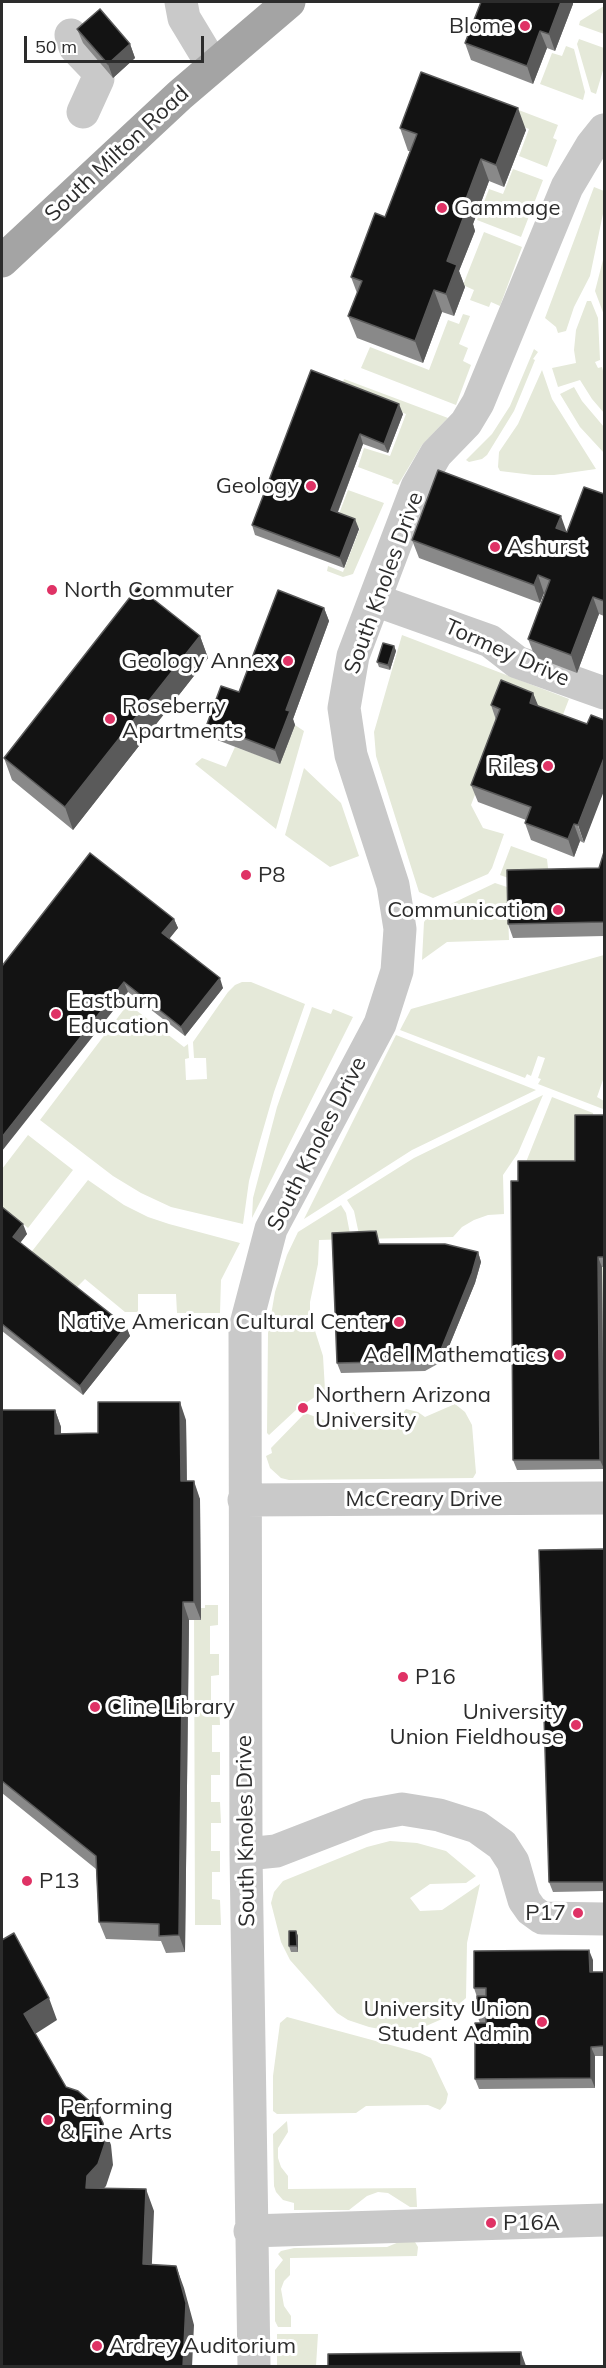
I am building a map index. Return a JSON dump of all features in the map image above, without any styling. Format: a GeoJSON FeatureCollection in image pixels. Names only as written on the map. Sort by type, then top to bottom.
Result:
{"type":"FeatureCollection","features":[{"type":"Feature","properties":{"kind":"main road","name":"South Milton Road"},"geometry":{"type":"LineString","coordinates":[[2,261],[213,66],[289,2]]}},
{"type":"Feature","properties":{"kind":"street"},"geometry":{"type":"LineString","coordinates":[[181,2],[184,18],[213,66]]}},
{"type":"Feature","properties":{"kind":"street"},"geometry":{"type":"LineString","coordinates":[[71,35],[75,47],[97,70],[98,78],[83,112]]}},
{"type":"Feature","properties":{"kind":"street","name":"South Knoles Drive"},"geometry":{"type":"LineString","coordinates":[[254,2367],[250,2231],[246,1854],[244,1328],[271,1229],[380,1024],[397,971],[400,929],[393,885],[351,755],[344,708],[353,656],[417,488],[436,454],[466,423],[478,403],[567,187],[592,145],[604,130]]}},
{"type":"Feature","properties":{"kind":"street","name":"Tormey Drive"},"geometry":{"type":"LineString","coordinates":[[375,600],[490,642],[518,662],[604,693]]}},
{"type":"Feature","properties":{"kind":"street","name":"McCreary Drive"},"geometry":{"type":"LineString","coordinates":[[244,1500],[604,1498]]}},
{"type":"Feature","properties":{"kind":"street"},"geometry":{"type":"LineString","coordinates":[[246,1854],[276,1851],[369,1815],[402,1809],[439,1815],[477,1827],[502,1845],[513,1862],[524,1900],[531,1910],[542,1918],[604,1919]]}},
{"type":"Feature","properties":{"kind":"street"},"geometry":{"type":"LineString","coordinates":[[250,2231],[604,2220]]}},
{"type":"Feature","properties":{"kind":"green space"},"geometry":{"type":"Polygon","coordinates":[[[604,6],[604,34],[579,25],[580,21],[604,6]]]}},
{"type":"Feature","properties":{"kind":"green space"},"geometry":{"type":"Polygon","coordinates":[[[579,39],[604,48],[604,67],[596,94],[591,92],[577,44],[579,39]]]}},
{"type":"Feature","properties":{"kind":"green space"},"geometry":{"type":"Polygon","coordinates":[[[566,46],[574,49],[585,92],[583,100],[540,84],[552,53],[562,56],[566,46]]]}},
{"type":"Feature","properties":{"kind":"green space"},"geometry":{"type":"Polygon","coordinates":[[[445,82],[558,125],[553,138],[557,140],[547,167],[519,156],[529,129],[439,95],[445,82]]]}},
{"type":"Feature","properties":{"kind":"green space"},"geometry":{"type":"Polygon","coordinates":[[[513,169],[543,180],[521,237],[477,220],[489,189],[503,194],[513,169]]]}},
{"type":"Feature","properties":{"kind":"green space"},"geometry":{"type":"Polygon","coordinates":[[[594,187],[604,191],[604,209],[590,276],[574,307],[566,331],[558,333],[556,327],[545,318],[594,187]]]}},
{"type":"Feature","properties":{"kind":"green space"},"geometry":{"type":"Polygon","coordinates":[[[484,232],[522,247],[500,306],[491,302],[489,307],[470,300],[474,290],[463,285],[484,232]]]}},
{"type":"Feature","properties":{"kind":"green space"},"geometry":{"type":"Polygon","coordinates":[[[604,256],[604,315],[595,291],[604,256]]]}},
{"type":"Feature","properties":{"kind":"green space"},"geometry":{"type":"Polygon","coordinates":[[[587,301],[591,301],[598,318],[600,360],[595,362],[598,368],[602,367],[604,375],[604,413],[580,380],[558,387],[552,368],[576,363],[574,350],[576,330],[587,301]]]}},
{"type":"Feature","properties":{"kind":"green space"},"geometry":{"type":"Polygon","coordinates":[[[463,314],[470,316],[459,344],[468,348],[463,361],[471,365],[456,405],[361,368],[370,347],[429,370],[448,320],[459,324],[463,314]]]}},
{"type":"Feature","properties":{"kind":"green space"},"geometry":{"type":"Polygon","coordinates":[[[534,349],[538,352],[533,359],[535,360],[514,411],[487,455],[482,459],[469,462],[466,460],[492,434],[510,406],[534,349]]]}},
{"type":"Feature","properties":{"kind":"green space"},"geometry":{"type":"Polygon","coordinates":[[[542,370],[552,399],[596,469],[554,475],[500,471],[499,452],[518,424],[542,370]]]}},
{"type":"Feature","properties":{"kind":"green space"},"geometry":{"type":"Polygon","coordinates":[[[344,379],[448,418],[422,445],[398,485],[392,483],[393,480],[358,467],[364,448],[390,456],[406,414],[341,389],[344,379]]]}},
{"type":"Feature","properties":{"kind":"green space"},"geometry":{"type":"Polygon","coordinates":[[[574,387],[582,401],[604,427],[604,453],[580,427],[560,394],[574,387]]]}},
{"type":"Feature","properties":{"kind":"green space"},"geometry":{"type":"Polygon","coordinates":[[[348,490],[384,503],[353,574],[343,577],[327,571],[328,566],[343,572],[360,528],[337,519],[348,490]]]}},
{"type":"Feature","properties":{"kind":"green space"},"geometry":{"type":"Polygon","coordinates":[[[402,635],[569,699],[559,725],[505,696],[493,726],[500,730],[471,805],[483,828],[504,834],[492,868],[488,874],[433,898],[419,892],[376,756],[374,732],[402,635]]]}},
{"type":"Feature","properties":{"kind":"green space"},"geometry":{"type":"Polygon","coordinates":[[[295,725],[304,731],[276,829],[195,764],[202,758],[226,767],[235,747],[280,763],[295,725]]]}},
{"type":"Feature","properties":{"kind":"green space"},"geometry":{"type":"Polygon","coordinates":[[[304,768],[341,803],[359,856],[330,867],[285,835],[304,768]]]}},
{"type":"Feature","properties":{"kind":"green space"},"geometry":{"type":"Polygon","coordinates":[[[511,846],[547,859],[549,877],[511,879],[500,875],[511,846]]]}},
{"type":"Feature","properties":{"kind":"green space"},"geometry":{"type":"Polygon","coordinates":[[[495,883],[507,887],[509,940],[447,942],[422,960],[424,922],[430,914],[495,883]]]}},
{"type":"Feature","properties":{"kind":"green space"},"geometry":{"type":"Polygon","coordinates":[[[604,955],[604,1077],[597,1097],[604,1101],[603,1109],[538,1084],[545,1058],[538,1056],[531,1076],[527,1074],[525,1078],[400,1030],[411,1009],[604,955]]]}},
{"type":"Feature","properties":{"kind":"green space"},"geometry":{"type":"Polygon","coordinates":[[[242,982],[251,982],[305,1004],[274,1092],[259,1144],[249,1181],[243,1224],[171,1207],[141,1193],[113,1176],[40,1120],[128,1004],[184,1047],[188,1044],[189,1058],[185,1059],[186,1080],[207,1079],[206,1058],[194,1058],[193,1042],[228,992],[242,982]]]}},
{"type":"Feature","properties":{"kind":"green space"},"geometry":{"type":"Polygon","coordinates":[[[312,1007],[331,1014],[333,1009],[353,1017],[252,1218],[253,1198],[277,1107],[312,1007]]]}},
{"type":"Feature","properties":{"kind":"green space"},"geometry":{"type":"Polygon","coordinates":[[[396,1035],[536,1090],[412,1150],[304,1219],[396,1035]]]}},
{"type":"Feature","properties":{"kind":"green space"},"geometry":{"type":"Polygon","coordinates":[[[543,1095],[518,1153],[503,1175],[504,1214],[488,1215],[474,1220],[462,1227],[453,1237],[360,1239],[354,1211],[347,1200],[414,1158],[543,1095]]]}},
{"type":"Feature","properties":{"kind":"green space"},"geometry":{"type":"Polygon","coordinates":[[[552,1097],[593,1113],[594,1122],[575,1166],[524,1167],[552,1097]]]}},
{"type":"Feature","properties":{"kind":"green space"},"geometry":{"type":"Polygon","coordinates":[[[28,1135],[73,1170],[28,1228],[2,1207],[2,1169],[28,1135]]]}},
{"type":"Feature","properties":{"kind":"green space"},"geometry":{"type":"Polygon","coordinates":[[[88,1180],[124,1205],[148,1217],[240,1243],[221,1280],[220,1313],[177,1313],[176,1294],[138,1294],[138,1312],[125,1312],[85,1279],[73,1291],[29,1255],[88,1180]]]}},
{"type":"Feature","properties":{"kind":"green space"},"geometry":{"type":"Polygon","coordinates":[[[341,1205],[346,1213],[351,1239],[319,1240],[318,1264],[310,1302],[310,1315],[323,1356],[325,1390],[297,1409],[269,1435],[267,1433],[268,1333],[275,1292],[287,1255],[298,1232],[341,1205]]]}},
{"type":"Feature","properties":{"kind":"green space"},"geometry":{"type":"Polygon","coordinates":[[[602,1267],[604,1267],[604,1443],[603,1443],[602,1267]]]}},
{"type":"Feature","properties":{"kind":"green space"},"geometry":{"type":"Polygon","coordinates":[[[455,1404],[465,1412],[472,1425],[476,1473],[473,1478],[289,1480],[281,1478],[270,1468],[266,1456],[272,1453],[271,1448],[305,1413],[335,1424],[354,1412],[358,1418],[377,1414],[401,1415],[406,1409],[418,1412],[425,1417],[455,1404]]]}},
{"type":"Feature","properties":{"kind":"green space"},"geometry":{"type":"Polygon","coordinates":[[[205,1605],[218,1605],[218,1625],[210,1626],[210,1654],[219,1654],[219,1675],[211,1676],[211,1703],[219,1703],[220,1725],[212,1725],[212,1752],[220,1752],[220,1775],[211,1775],[211,1802],[220,1802],[221,1823],[211,1823],[211,1851],[220,1851],[220,1872],[212,1872],[212,1899],[220,1900],[221,1925],[195,1925],[194,1608],[205,1608],[205,1605]]]}},
{"type":"Feature","properties":{"kind":"green space"},"geometry":{"type":"Polygon","coordinates":[[[390,1841],[417,1843],[446,1851],[476,1876],[466,1883],[430,1884],[410,1898],[420,1911],[442,1910],[480,1884],[467,1943],[466,1998],[442,2019],[417,2030],[395,2032],[369,2027],[348,2020],[337,2013],[290,1960],[281,1942],[271,1903],[274,1892],[283,1881],[367,1847],[390,1841]]]}},
{"type":"Feature","properties":{"kind":"green space"},"geometry":{"type":"Polygon","coordinates":[[[287,2017],[431,2058],[448,2094],[446,2103],[440,2110],[428,2105],[366,2106],[356,2113],[277,2114],[273,2111],[273,2076],[280,2023],[287,2017]]]}},
{"type":"Feature","properties":{"kind":"green space"},"geometry":{"type":"Polygon","coordinates":[[[287,2121],[288,2132],[278,2148],[278,2158],[288,2176],[288,2189],[416,2188],[417,2207],[410,2207],[388,2193],[378,2192],[367,2196],[349,2210],[294,2210],[294,2203],[283,2200],[274,2186],[273,2134],[287,2121]]]}},
{"type":"Feature","properties":{"kind":"green space"},"geometry":{"type":"Polygon","coordinates":[[[406,2239],[415,2242],[418,2247],[417,2256],[290,2258],[290,2275],[284,2281],[281,2289],[284,2306],[291,2316],[291,2327],[278,2327],[275,2321],[275,2270],[283,2260],[278,2254],[281,2251],[294,2248],[387,2247],[406,2239]]]}},
{"type":"Feature","properties":{"kind":"green space"},"geometry":{"type":"Polygon","coordinates":[[[277,2334],[318,2334],[316,2366],[277,2366],[277,2334]]]}},
{"type":"Feature","properties":{"kind":"building","name":"Blome"},"geometry":{"type":"Polygon","coordinates":[[[481,2],[561,2],[549,34],[540,31],[527,66],[465,43],[481,2]]]}},
{"type":"Feature","properties":{"kind":"building"},"geometry":{"type":"Polygon","coordinates":[[[100,9],[130,44],[108,64],[77,29],[100,9]]]}},
{"type":"Feature","properties":{"kind":"building","name":"Gammage"},"geometry":{"type":"Polygon","coordinates":[[[421,72],[518,108],[496,165],[481,159],[463,207],[467,208],[447,261],[457,265],[446,294],[434,290],[415,341],[348,316],[362,281],[351,277],[375,213],[385,217],[417,134],[400,128],[421,72]]]}},
{"type":"Feature","properties":{"kind":"building","name":"Geology"},"geometry":{"type":"Polygon","coordinates":[[[311,370],[399,404],[384,444],[360,434],[331,510],[355,519],[340,558],[252,525],[311,370]]]}},
{"type":"Feature","properties":{"kind":"building"},"geometry":{"type":"Polygon","coordinates":[[[438,470],[561,516],[556,528],[567,532],[584,487],[604,494],[604,601],[593,597],[571,655],[528,639],[550,580],[538,575],[534,585],[412,540],[438,470]]]}},
{"type":"Feature","properties":{"kind":"building","name":"Roseberry Apartments"},"geometry":{"type":"Polygon","coordinates":[[[138,587],[200,636],[65,807],[4,758],[138,587]]]}},
{"type":"Feature","properties":{"kind":"building","name":"Geology Annex"},"geometry":{"type":"Polygon","coordinates":[[[278,590],[324,608],[286,710],[290,711],[275,750],[207,724],[221,686],[239,692],[278,590]]]}},
{"type":"Feature","properties":{"kind":"building"},"geometry":{"type":"Polygon","coordinates":[[[383,643],[394,646],[388,665],[377,662],[383,643]]]}},
{"type":"Feature","properties":{"kind":"building","name":"Riles"},"geometry":{"type":"Polygon","coordinates":[[[501,680],[533,693],[530,703],[587,724],[591,715],[604,720],[604,758],[578,825],[574,824],[568,839],[525,823],[531,807],[471,785],[500,709],[491,705],[501,680]]]}},
{"type":"Feature","properties":{"kind":"building","name":"Communication"},"geometry":{"type":"Polygon","coordinates":[[[604,852],[604,922],[508,924],[507,870],[599,868],[604,852]]]}},
{"type":"Feature","properties":{"kind":"building","name":"Eastburn Education"},"geometry":{"type":"Polygon","coordinates":[[[90,853],[174,919],[162,933],[220,978],[181,1027],[124,982],[2,1137],[2,966],[90,853]]]}},
{"type":"Feature","properties":{"kind":"building","name":"Adel Mathematics"},"geometry":{"type":"Polygon","coordinates":[[[575,1115],[604,1115],[604,1257],[598,1257],[600,1460],[513,1460],[511,1181],[518,1181],[518,1161],[575,1161],[575,1115]]]}},
{"type":"Feature","properties":{"kind":"building"},"geometry":{"type":"Polygon","coordinates":[[[2,1207],[23,1224],[13,1237],[126,1326],[80,1386],[2,1324],[2,1207]]]}},
{"type":"Feature","properties":{"kind":"building","name":"Native American Cultural Center"},"geometry":{"type":"Polygon","coordinates":[[[376,1231],[379,1244],[445,1244],[478,1252],[472,1273],[440,1352],[422,1361],[337,1363],[332,1233],[376,1231]]]}},
{"type":"Feature","properties":{"kind":"building","name":"Cline Library"},"geometry":{"type":"Polygon","coordinates":[[[98,1402],[180,1402],[181,1481],[194,1481],[194,1602],[183,1602],[179,1935],[159,1936],[159,1924],[99,1922],[96,1856],[2,1781],[2,1410],[55,1410],[55,1434],[98,1433],[98,1402]]]}},
{"type":"Feature","properties":{"kind":"building","name":"University Union Fieldhouse"},"geometry":{"type":"Polygon","coordinates":[[[604,1549],[604,1882],[549,1882],[539,1550],[604,1549]]]}},
{"type":"Feature","properties":{"kind":"building"},"geometry":{"type":"Polygon","coordinates":[[[289,1931],[296,1931],[297,1946],[289,1946],[289,1931]]]}},
{"type":"Feature","properties":{"kind":"building","name":"Performing & Fine Arts"},"geometry":{"type":"Polygon","coordinates":[[[14,1933],[49,1998],[24,2014],[66,2087],[78,2091],[94,2105],[103,2123],[105,2143],[98,2164],[87,2176],[86,2188],[146,2189],[143,2264],[176,2266],[186,2303],[183,2367],[2,2367],[2,1940],[14,1933]]]}},
{"type":"Feature","properties":{"kind":"building","name":"University Union Student Admin"},"geometry":{"type":"Polygon","coordinates":[[[589,1950],[590,1972],[604,1972],[604,2046],[591,2047],[591,2078],[475,2079],[475,2023],[486,2023],[486,2015],[477,2015],[477,1996],[486,1996],[486,1988],[474,1988],[474,1951],[589,1950]]]}},
{"type":"Feature","properties":{"kind":"building"},"geometry":{"type":"Polygon","coordinates":[[[521,2352],[521,2367],[328,2367],[328,2354],[521,2352]]]}},
{"type":"Feature","properties":{"kind":"place","name":"Blome"},"geometry":{"type":"Point","coordinates":[525,26]}},
{"type":"Feature","properties":{"kind":"place","name":"Gammage"},"geometry":{"type":"Point","coordinates":[442,208]}},
{"type":"Feature","properties":{"kind":"place","name":"Geology"},"geometry":{"type":"Point","coordinates":[311,486]}},
{"type":"Feature","properties":{"kind":"place","name":"Ashurst"},"geometry":{"type":"Point","coordinates":[495,547]}},
{"type":"Feature","properties":{"kind":"place","name":"North Commuter"},"geometry":{"type":"Point","coordinates":[52,590]}},
{"type":"Feature","properties":{"kind":"place","name":"Geology Annex"},"geometry":{"type":"Point","coordinates":[288,661]}},
{"type":"Feature","properties":{"kind":"place","name":"Roseberry Apartments"},"geometry":{"type":"Point","coordinates":[110,719]}},
{"type":"Feature","properties":{"kind":"place","name":"Riles"},"geometry":{"type":"Point","coordinates":[548,766]}},
{"type":"Feature","properties":{"kind":"place","name":"P8"},"geometry":{"type":"Point","coordinates":[246,875]}},
{"type":"Feature","properties":{"kind":"place","name":"Communication"},"geometry":{"type":"Point","coordinates":[558,910]}},
{"type":"Feature","properties":{"kind":"place","name":"Eastburn Education"},"geometry":{"type":"Point","coordinates":[56,1014]}},
{"type":"Feature","properties":{"kind":"place","name":"Native American Cultural Center"},"geometry":{"type":"Point","coordinates":[399,1322]}},
{"type":"Feature","properties":{"kind":"place","name":"Adel Mathematics"},"geometry":{"type":"Point","coordinates":[559,1355]}},
{"type":"Feature","properties":{"kind":"place","name":"Northern Arizona University"},"geometry":{"type":"Point","coordinates":[303,1408]}},
{"type":"Feature","properties":{"kind":"place","name":"P16"},"geometry":{"type":"Point","coordinates":[403,1677]}},
{"type":"Feature","properties":{"kind":"place","name":"Cline Library"},"geometry":{"type":"Point","coordinates":[95,1707]}},
{"type":"Feature","properties":{"kind":"place","name":"University Union Fieldhouse"},"geometry":{"type":"Point","coordinates":[576,1725]}},
{"type":"Feature","properties":{"kind":"place","name":"P13"},"geometry":{"type":"Point","coordinates":[27,1881]}},
{"type":"Feature","properties":{"kind":"place","name":"P17"},"geometry":{"type":"Point","coordinates":[578,1913]}},
{"type":"Feature","properties":{"kind":"place","name":"University Union Student Admin"},"geometry":{"type":"Point","coordinates":[542,2022]}},
{"type":"Feature","properties":{"kind":"place","name":"Performing & Fine Arts"},"geometry":{"type":"Point","coordinates":[48,2120]}},
{"type":"Feature","properties":{"kind":"place","name":"P16A"},"geometry":{"type":"Point","coordinates":[491,2223]}},
{"type":"Feature","properties":{"kind":"place","name":"Ardrey Auditorium"},"geometry":{"type":"Point","coordinates":[97,2346]}}]}
